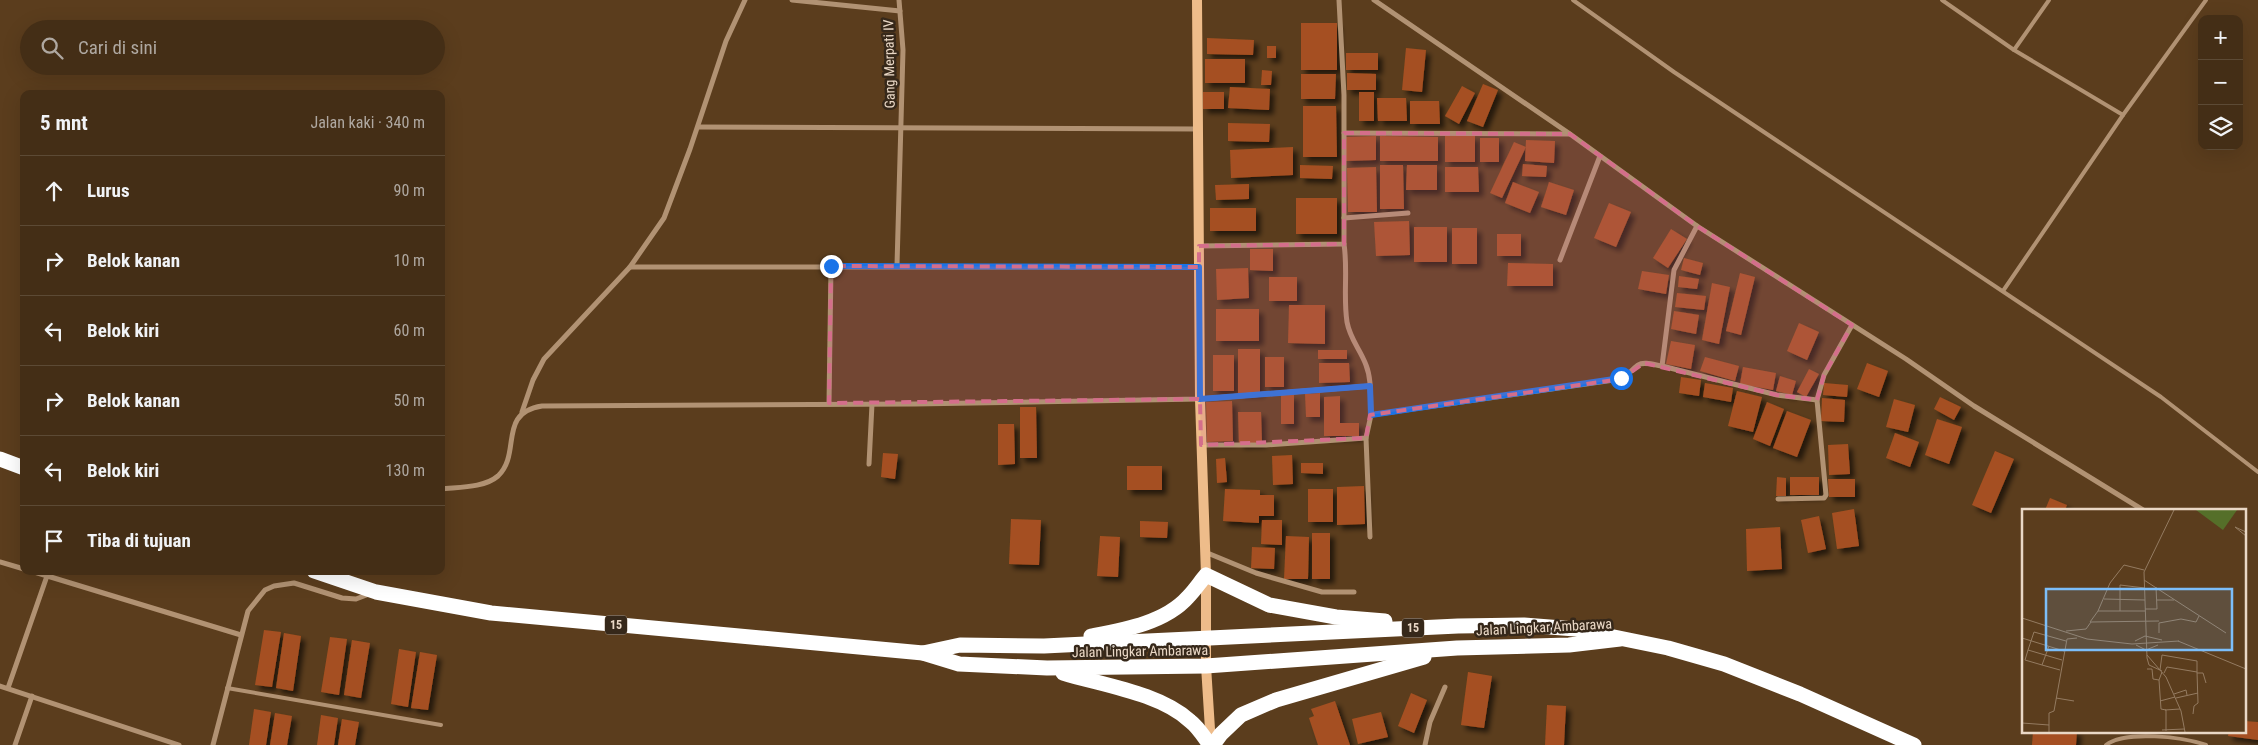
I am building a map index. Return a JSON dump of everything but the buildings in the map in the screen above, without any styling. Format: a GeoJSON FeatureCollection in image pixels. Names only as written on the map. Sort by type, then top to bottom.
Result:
{"type":"FeatureCollection","features":[{"type":"Feature","properties":{"kind":"highway"},"geometry":{"type":"LineString","coordinates":[[0,459],[20,466]]}},
{"type":"Feature","properties":{"kind":"highway","name":"15"},"geometry":{"type":"LineString","coordinates":[[334,575],[376,592],[491,613],[923,653]]}},
{"type":"Feature","properties":{"kind":"highway"},"geometry":{"type":"LineString","coordinates":[[1044,646],[1120,630],[1161,617],[1187,598],[1206,575],[1269,606],[1336,617],[1458,626]]}},
{"type":"Feature","properties":{"kind":"highway","name":"Jalan Lingkar Ambarawa"},"geometry":{"type":"LineString","coordinates":[[923,653],[960,645],[1044,646],[1458,626],[1524,625],[1575,629],[1620,639]]}},
{"type":"Feature","properties":{"kind":"highway","name":"15"},"geometry":{"type":"LineString","coordinates":[[1620,639],[1668,648],[1724,664],[1800,694],[1914,745]]}},
{"type":"Feature","properties":{"kind":"highway","name":"Jalan Lingkar Ambarawa"},"geometry":{"type":"LineString","coordinates":[[923,653],[958,664],[1047,668],[1206,666],[1457,648],[1569,645],[1620,639]]}},
{"type":"Feature","properties":{"kind":"highway"},"geometry":{"type":"LineString","coordinates":[[1047,668],[1134,693],[1169,706],[1190,721],[1211,745],[1241,716],[1276,700],[1457,648]]}},
{"type":"Feature","properties":{"kind":"main road"},"geometry":{"type":"LineString","coordinates":[[1197,0],[1200,399],[1206,575],[1206,666],[1211,745]]}},
{"type":"Feature","properties":{"kind":"street"},"geometry":{"type":"LineString","coordinates":[[445,488],[484,483],[497,476],[505,467],[516,421],[522,412],[533,380],[544,359],[630,267],[664,218],[698,126],[726,41],[745,0]]}},
{"type":"Feature","properties":{"kind":"street"},"geometry":{"type":"LineString","coordinates":[[792,0],[900,11]]}},
{"type":"Feature","properties":{"kind":"street","name":"Gang Merpati IV"},"geometry":{"type":"LineString","coordinates":[[897,266],[902,50],[899,0]]}},
{"type":"Feature","properties":{"kind":"street"},"geometry":{"type":"LineString","coordinates":[[1339,0],[1344,95],[1344,244],[1347,320],[1350,336],[1365,362],[1370,386],[1371,415],[1366,438],[1370,537]]}},
{"type":"Feature","properties":{"kind":"street"},"geometry":{"type":"LineString","coordinates":[[1374,0],[1570,134],[1697,226],[1974,406],[2141,509]]}},
{"type":"Feature","properties":{"kind":"street"},"geometry":{"type":"LineString","coordinates":[[698,126],[1198,129]]}},
{"type":"Feature","properties":{"kind":"street"},"geometry":{"type":"LineString","coordinates":[[1344,133],[1570,134]]}},
{"type":"Feature","properties":{"kind":"street"},"geometry":{"type":"LineString","coordinates":[[1560,260],[1600,156]]}},
{"type":"Feature","properties":{"kind":"street"},"geometry":{"type":"LineString","coordinates":[[1344,218],[1408,213]]}},
{"type":"Feature","properties":{"kind":"street"},"geometry":{"type":"LineString","coordinates":[[1662,366],[1674,270],[1697,226]]}},
{"type":"Feature","properties":{"kind":"street"},"geometry":{"type":"LineString","coordinates":[[1199,246],[1344,244]]}},
{"type":"Feature","properties":{"kind":"street"},"geometry":{"type":"LineString","coordinates":[[828,403],[831,266]]}},
{"type":"Feature","properties":{"kind":"street"},"geometry":{"type":"LineString","coordinates":[[630,267],[1199,267]]}},
{"type":"Feature","properties":{"kind":"street"},"geometry":{"type":"LineString","coordinates":[[1778,499],[1824,498],[1826,495],[1817,400],[1824,375],[1852,325]]}},
{"type":"Feature","properties":{"kind":"street"},"geometry":{"type":"LineString","coordinates":[[1371,415],[1621,378],[1628,375],[1638,364],[1662,366],[1776,395],[1817,400]]}},
{"type":"Feature","properties":{"kind":"street"},"geometry":{"type":"LineString","coordinates":[[522,412],[542,406],[872,404],[1200,399],[1370,386]]}},
{"type":"Feature","properties":{"kind":"street"},"geometry":{"type":"LineString","coordinates":[[870,464],[872,404]]}},
{"type":"Feature","properties":{"kind":"street"},"geometry":{"type":"LineString","coordinates":[[1201,445],[1276,444],[1366,438]]}},
{"type":"Feature","properties":{"kind":"street"},"geometry":{"type":"LineString","coordinates":[[1205,552],[1256,573],[1322,592],[1354,592]]}},
{"type":"Feature","properties":{"kind":"street"},"geometry":{"type":"LineString","coordinates":[[0,562],[20,568]]}},
{"type":"Feature","properties":{"kind":"street"},"geometry":{"type":"LineString","coordinates":[[44,575],[241,635]]}},
{"type":"Feature","properties":{"kind":"street"},"geometry":{"type":"LineString","coordinates":[[8,688],[47,576]]}},
{"type":"Feature","properties":{"kind":"street"},"geometry":{"type":"LineString","coordinates":[[213,745],[248,611],[264,590],[274,586],[294,583],[342,598],[356,599],[376,592]]}},
{"type":"Feature","properties":{"kind":"street"},"geometry":{"type":"LineString","coordinates":[[0,686],[179,745]]}},
{"type":"Feature","properties":{"kind":"street"},"geometry":{"type":"LineString","coordinates":[[1426,745],[1430,722],[1445,687]]}},
{"type":"Feature","properties":{"kind":"street"},"geometry":{"type":"LineString","coordinates":[[15,745],[32,696]]}},
{"type":"Feature","properties":{"kind":"lane"},"geometry":{"type":"LineString","coordinates":[[1572,0],[1674,72],[2161,397],[2258,472]]}},
{"type":"Feature","properties":{"kind":"lane"},"geometry":{"type":"LineString","coordinates":[[1942,0],[2014,50],[2123,115]]}},
{"type":"Feature","properties":{"kind":"lane"},"geometry":{"type":"LineString","coordinates":[[2014,50],[2049,0]]}},
{"type":"Feature","properties":{"kind":"lane"},"geometry":{"type":"LineString","coordinates":[[2003,291],[2123,115],[2206,0]]}},
{"type":"Feature","properties":{"kind":"lane"},"geometry":{"type":"LineString","coordinates":[[227,688],[442,725]]}},
{"type":"Feature","properties":{"kind":"lane"},"geometry":{"type":"LineString","coordinates":[[2106,745],[2120,738],[2148,737],[2179,739],[2206,745]]}},
{"type":"Feature","properties":{"kind":"highlighted area"},"geometry":{"type":"Polygon","coordinates":[[[1344,133],[1570,134],[1697,226],[1852,325],[1824,375],[1817,400],[1777,395],[1644,363],[1621,379],[1370,415],[1366,438],[1201,445],[1200,399],[829,403],[831,266],[1199,267],[1199,246],[1344,244],[1344,133]]]}},
{"type":"Feature","properties":{"kind":"route"},"geometry":{"type":"LineString","coordinates":[[831,266],[1199,267],[1200,399],[1370,386],[1371,415],[1621,378]]}}]}
